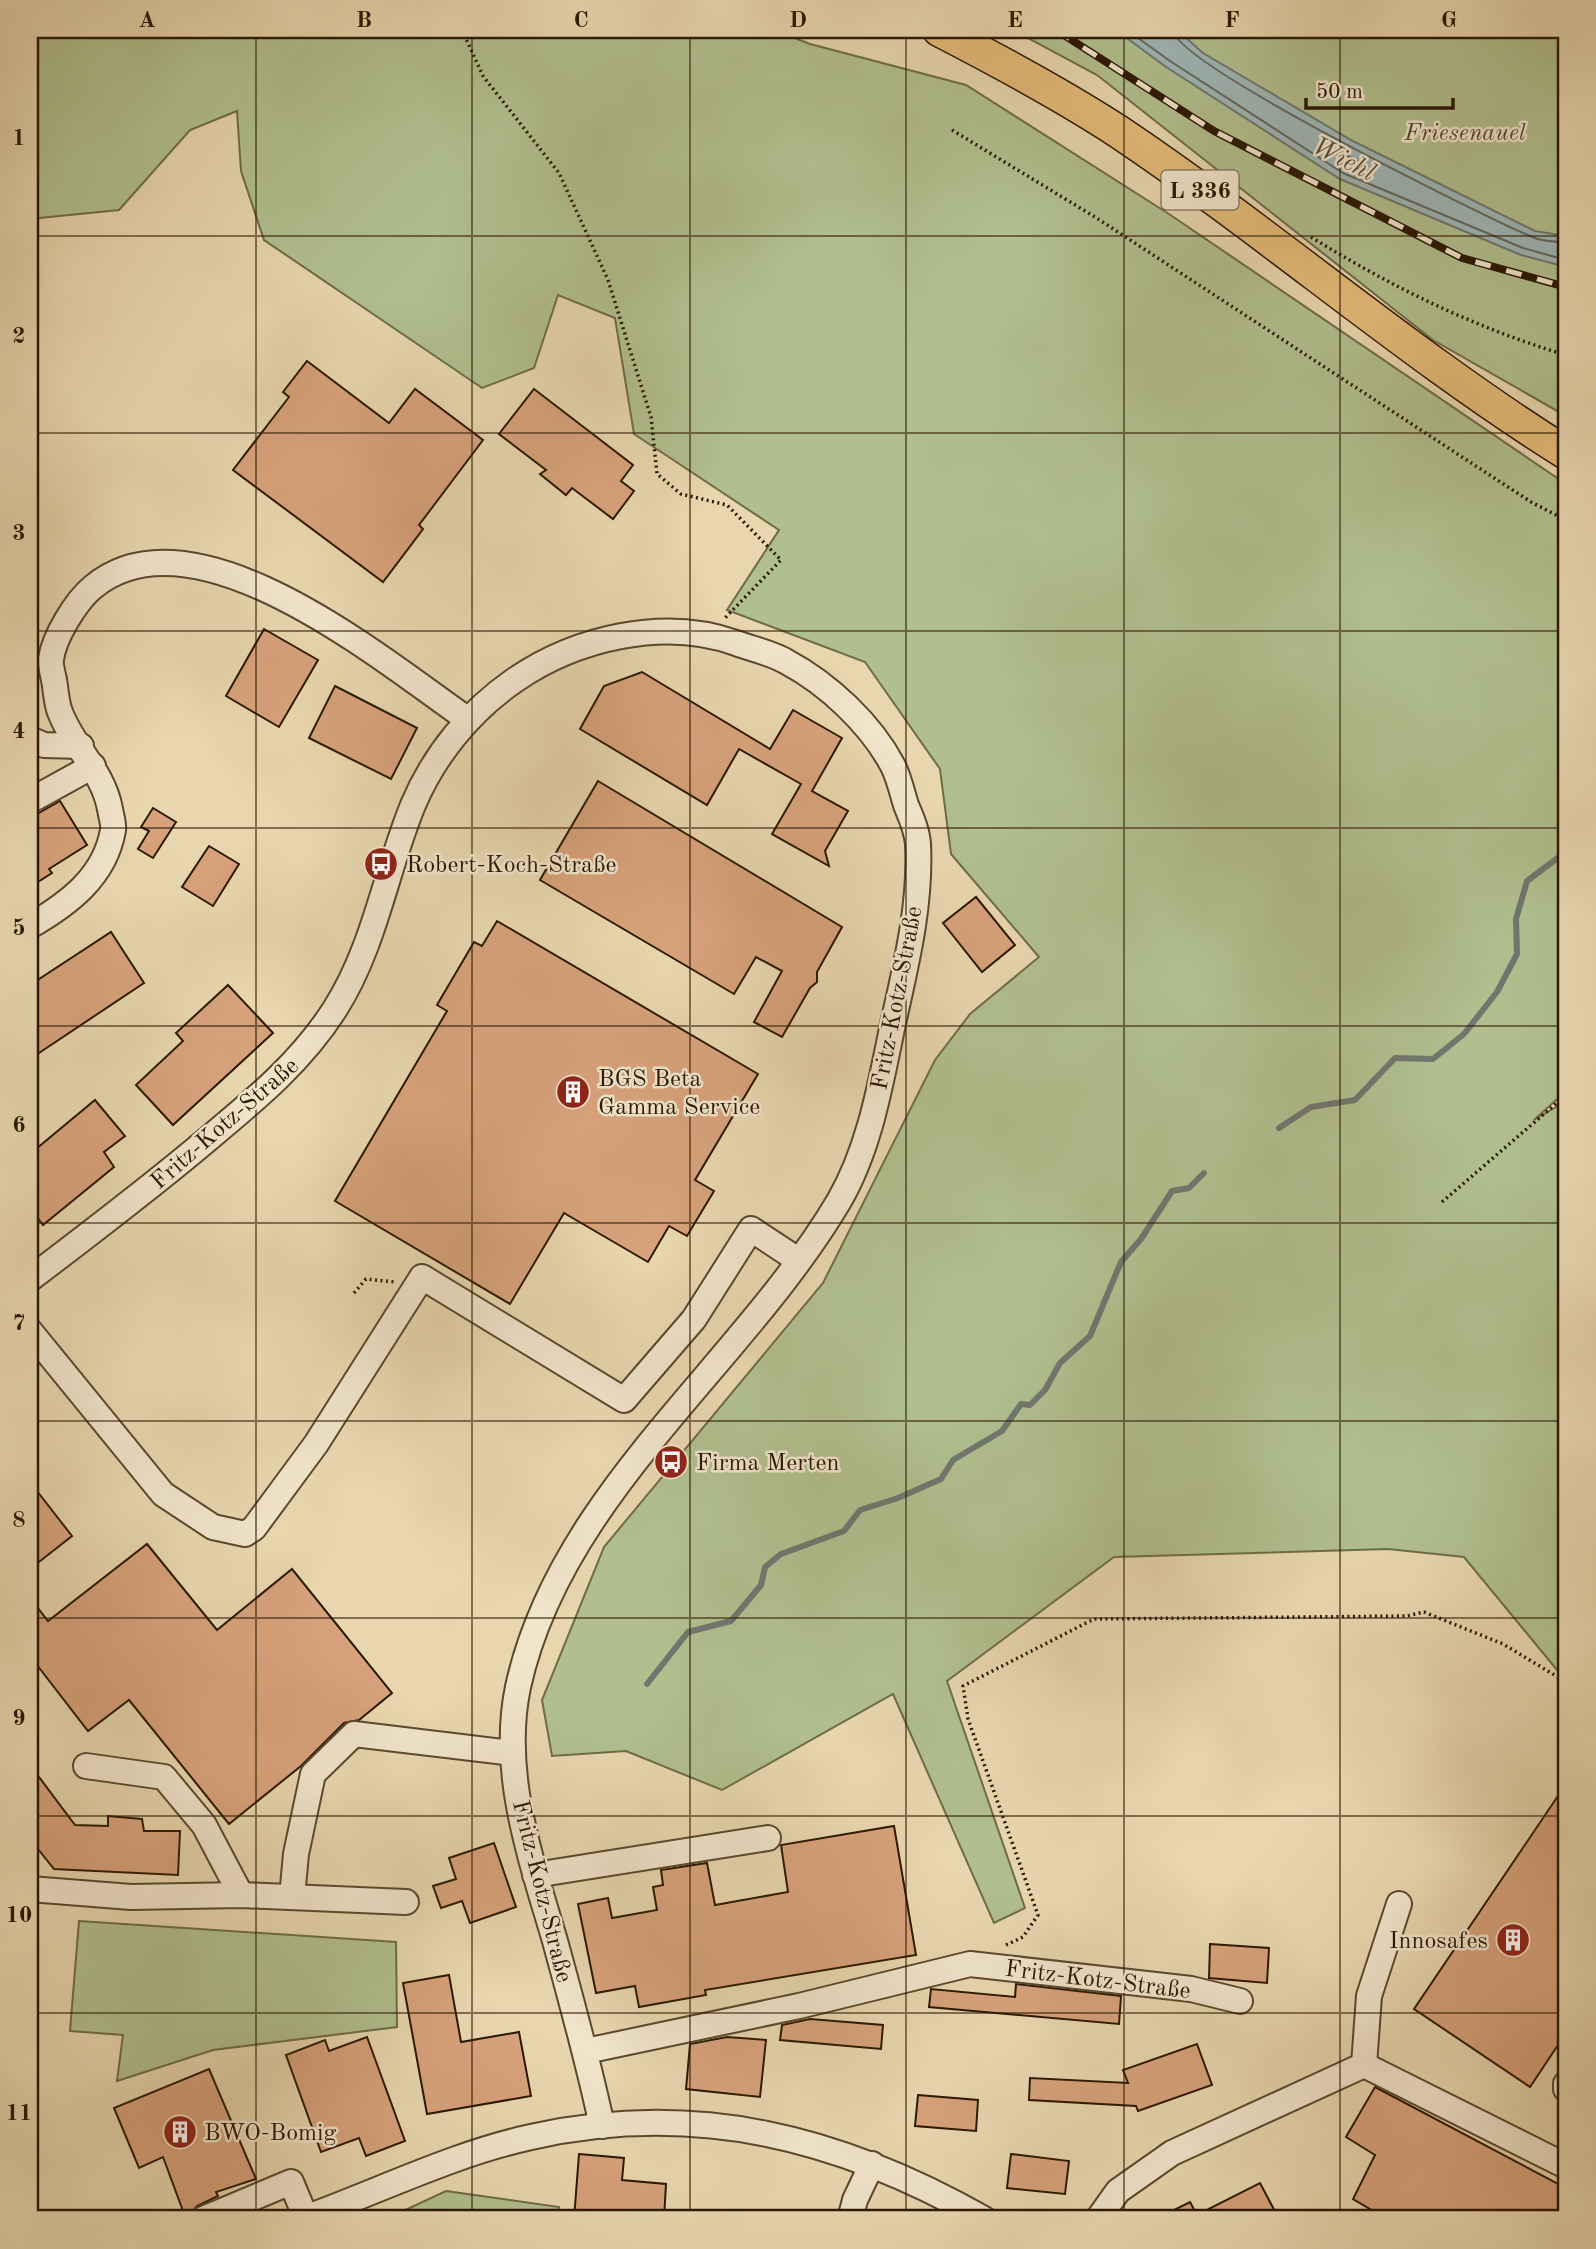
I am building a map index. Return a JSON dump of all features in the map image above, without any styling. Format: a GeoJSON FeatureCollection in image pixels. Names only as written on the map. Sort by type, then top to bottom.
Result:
{"type":"FeatureCollection","features":[{"type":"Feature","properties":{"kind":"main road","name":"L 336"},"geometry":{"type":"LineString","coordinates":[[939,30],[1034,80],[1119,132],[1566,453]]}},
{"type":"Feature","properties":{"kind":"main road","name":"L 336"},"geometry":{"type":"LineString","coordinates":[[1447,370],[1566,438]]}},
{"type":"Feature","properties":{"kind":"street"},"geometry":{"type":"LineString","coordinates":[[30,926],[64,906],[96,874],[114,829],[106,788],[60,712],[51,660],[72,610],[83,595],[109,574],[152,561],[214,568],[281,596],[348,636],[467,719]]}},
{"type":"Feature","properties":{"kind":"street","name":"Fritz-Kotz-Straße"},"geometry":{"type":"LineString","coordinates":[[30,1279],[139,1197],[263,1093],[304,1052],[338,1005],[366,949],[414,803],[437,760],[467,719],[515,680],[561,653],[611,637],[665,632],[723,638],[787,661],[848,706],[892,764],[918,837],[915,923],[874,1115],[842,1196],[798,1260],[598,1511],[541,1612],[517,1690],[513,1753],[524,1834],[586,2051],[602,2126]]}},
{"type":"Feature","properties":{"kind":"street"},"geometry":{"type":"LineString","coordinates":[[30,739],[87,756]]}},
{"type":"Feature","properties":{"kind":"street"},"geometry":{"type":"LineString","coordinates":[[30,797],[35,798],[87,756]]}},
{"type":"Feature","properties":{"kind":"street"},"geometry":{"type":"LineString","coordinates":[[30,1331],[163,1494],[213,1527],[245,1534],[254,1528],[316,1444],[422,1277],[624,1399],[694,1319],[751,1228],[798,1260]]}},
{"type":"Feature","properties":{"kind":"street"},"geometry":{"type":"LineString","coordinates":[[292,1897],[296,1854],[313,1774],[354,1734],[513,1753]]}},
{"type":"Feature","properties":{"kind":"street"},"geometry":{"type":"LineString","coordinates":[[86,1766],[164,1777],[204,1825],[241,1895]]}},
{"type":"Feature","properties":{"kind":"street"},"geometry":{"type":"LineString","coordinates":[[536,1875],[768,1838]]}},
{"type":"Feature","properties":{"kind":"street"},"geometry":{"type":"LineString","coordinates":[[30,1889],[131,1897],[241,1895],[406,1902]]}},
{"type":"Feature","properties":{"kind":"street"},"geometry":{"type":"LineString","coordinates":[[1364,2065],[1370,1996],[1399,1904]]}},
{"type":"Feature","properties":{"kind":"street","name":"Fritz-Kotz-Straße"},"geometry":{"type":"LineString","coordinates":[[586,2051],[799,2006],[970,1964],[1191,1989],[1240,2001]]}},
{"type":"Feature","properties":{"kind":"street"},"geometry":{"type":"LineString","coordinates":[[1364,2065],[1566,2166]]}},
{"type":"Feature","properties":{"kind":"street"},"geometry":{"type":"LineString","coordinates":[[1098,2219],[1118,2191],[1172,2153],[1364,2065]]}},
{"type":"Feature","properties":{"kind":"street"},"geometry":{"type":"LineString","coordinates":[[203,2219],[291,2182],[304,2218],[518,2141],[602,2126],[694,2123],[796,2138],[872,2164],[936,2192],[984,2219]]}},
{"type":"Feature","properties":{"kind":"street"},"geometry":{"type":"LineString","coordinates":[[850,2219],[855,2200],[872,2164]]}},
{"type":"Feature","properties":{"kind":"path"},"geometry":{"type":"LineString","coordinates":[[461,30],[483,76],[559,173],[608,280],[651,417],[657,474],[681,494],[727,505],[781,560],[706,637]]}},
{"type":"Feature","properties":{"kind":"path"},"geometry":{"type":"LineString","coordinates":[[952,130],[1095,217],[1531,502],[1566,520]]}},
{"type":"Feature","properties":{"kind":"path"},"geometry":{"type":"LineString","coordinates":[[1302,232],[1411,296],[1517,341],[1566,355]]}},
{"type":"Feature","properties":{"kind":"path"},"geometry":{"type":"LineString","coordinates":[[1442,1202],[1566,1095]]}},
{"type":"Feature","properties":{"kind":"path"},"geometry":{"type":"LineString","coordinates":[[354,1293],[366,1279],[399,1282],[415,1289]]}},
{"type":"Feature","properties":{"kind":"path"},"geometry":{"type":"LineString","coordinates":[[970,1964],[1023,1937],[1038,1914],[968,1719],[963,1686],[1094,1619],[1407,1616],[1424,1612],[1503,1644],[1566,1682]]}},
{"type":"Feature","properties":{"kind":"green space"},"geometry":{"type":"Polygon","coordinates":[[[30,30],[774,30],[810,44],[966,85],[1169,214],[1566,484],[1566,1091],[1534,1120],[1566,1101],[1566,1681],[1464,1557],[1388,1549],[1114,1557],[947,1681],[1025,1908],[994,1923],[893,1694],[722,1790],[626,1751],[552,1756],[542,1700],[604,1547],[823,1283],[935,1060],[970,1014],[1039,957],[951,854],[940,769],[865,662],[727,610],[779,530],[634,434],[615,318],[558,295],[534,368],[482,388],[264,240],[241,171],[237,111],[190,130],[119,210],[30,219],[30,30]]]}},
{"type":"Feature","properties":{"kind":"green space","name":"Friesenauel"},"geometry":{"type":"Polygon","coordinates":[[[1013,30],[1566,30],[1566,416],[1433,340],[1097,75],[1013,30]]]}},
{"type":"Feature","properties":{"kind":"green space"},"geometry":{"type":"Polygon","coordinates":[[[79,1921],[396,1942],[397,2027],[213,2050],[117,2081],[123,2035],[70,2031],[79,1921]]]}},
{"type":"Feature","properties":{"kind":"green space"},"geometry":{"type":"Polygon","coordinates":[[[446,2191],[559,2207],[557,2219],[386,2219],[446,2191]]]}},
{"type":"Feature","properties":{"kind":"water","name":"Wiehl"},"geometry":{"type":"Polygon","coordinates":[[[1116,30],[1177,30],[1203,53],[1351,140],[1535,231],[1566,236],[1566,267],[1521,255],[1340,179],[1166,67],[1116,30]]]}},
{"type":"Feature","properties":{"kind":"building"},"geometry":{"type":"Polygon","coordinates":[[[307,361],[389,423],[415,389],[483,440],[419,525],[423,529],[383,582],[233,470],[289,397],[283,392],[307,361]]]}},
{"type":"Feature","properties":{"kind":"building"},"geometry":{"type":"Polygon","coordinates":[[[534,389],[633,465],[621,481],[634,491],[613,519],[572,488],[566,495],[540,474],[546,470],[499,434],[534,389]]]}},
{"type":"Feature","properties":{"kind":"building"},"geometry":{"type":"Polygon","coordinates":[[[264,629],[318,660],[279,727],[226,696],[264,629]]]}},
{"type":"Feature","properties":{"kind":"building"},"geometry":{"type":"Polygon","coordinates":[[[642,672],[770,749],[793,710],[842,738],[812,791],[848,811],[825,851],[829,866],[772,834],[801,784],[739,749],[707,805],[580,729],[604,686],[642,672]]]}},
{"type":"Feature","properties":{"kind":"building"},"geometry":{"type":"Polygon","coordinates":[[[335,686],[417,728],[391,779],[309,738],[335,686]]]}},
{"type":"Feature","properties":{"kind":"building"},"geometry":{"type":"Polygon","coordinates":[[[598,781],[842,927],[817,972],[817,982],[810,988],[782,1037],[754,1022],[782,971],[756,957],[734,994],[540,880],[598,781]]]}},
{"type":"Feature","properties":{"kind":"building"},"geometry":{"type":"Polygon","coordinates":[[[60,801],[87,845],[49,869],[52,873],[30,887],[30,818],[60,801]]]}},
{"type":"Feature","properties":{"kind":"building"},"geometry":{"type":"Polygon","coordinates":[[[153,808],[176,822],[153,858],[138,849],[149,831],[141,827],[153,808]]]}},
{"type":"Feature","properties":{"kind":"building"},"geometry":{"type":"Polygon","coordinates":[[[209,846],[239,864],[213,906],[182,887],[209,846]]]}},
{"type":"Feature","properties":{"kind":"building"},"geometry":{"type":"Polygon","coordinates":[[[976,897],[1015,945],[982,972],[943,923],[976,897]]]}},
{"type":"Feature","properties":{"kind":"building","name":"BGS Beta Gamma Service"},"geometry":{"type":"Polygon","coordinates":[[[497,921],[758,1074],[695,1180],[714,1191],[687,1236],[669,1226],[648,1262],[564,1213],[510,1304],[335,1201],[447,1011],[437,1005],[474,942],[482,946],[497,921]]]}},
{"type":"Feature","properties":{"kind":"building"},"geometry":{"type":"Polygon","coordinates":[[[111,932],[144,983],[30,1059],[30,985],[111,932]]]}},
{"type":"Feature","properties":{"kind":"building"},"geometry":{"type":"Polygon","coordinates":[[[228,985],[273,1033],[173,1125],[136,1085],[183,1041],[176,1033],[228,985]]]}},
{"type":"Feature","properties":{"kind":"building"},"geometry":{"type":"Polygon","coordinates":[[[95,1100],[125,1136],[104,1152],[114,1167],[43,1225],[30,1208],[30,1154],[95,1100]]]}},
{"type":"Feature","properties":{"kind":"building"},"geometry":{"type":"Polygon","coordinates":[[[30,1482],[72,1536],[30,1569],[30,1482]]]}},
{"type":"Feature","properties":{"kind":"building"},"geometry":{"type":"Polygon","coordinates":[[[147,1544],[217,1630],[292,1569],[392,1693],[359,1720],[344,1723],[301,1766],[229,1824],[129,1700],[88,1731],[30,1656],[30,1598],[48,1621],[147,1544]]]}},
{"type":"Feature","properties":{"kind":"building"},"geometry":{"type":"Polygon","coordinates":[[[30,1765],[75,1825],[108,1826],[108,1816],[142,1819],[144,1831],[180,1831],[178,1875],[54,1869],[30,1839],[30,1765]]]}},
{"type":"Feature","properties":{"kind":"building","name":"Innosafes"},"geometry":{"type":"Polygon","coordinates":[[[1566,1784],[1566,2033],[1530,2087],[1414,2009],[1566,1784]]]}},
{"type":"Feature","properties":{"kind":"building"},"geometry":{"type":"Polygon","coordinates":[[[894,1826],[916,1955],[705,1990],[706,1995],[639,2007],[635,1986],[596,1993],[578,1904],[608,1898],[612,1918],[657,1910],[653,1887],[663,1885],[661,1870],[707,1863],[715,1905],[788,1892],[781,1845],[894,1826]]]}},
{"type":"Feature","properties":{"kind":"building"},"geometry":{"type":"Polygon","coordinates":[[[494,1843],[516,1907],[470,1923],[462,1901],[441,1908],[433,1886],[456,1879],[449,1858],[494,1843]]]}},
{"type":"Feature","properties":{"kind":"building"},"geometry":{"type":"Polygon","coordinates":[[[1210,1944],[1269,1948],[1267,1983],[1209,1978],[1210,1944]]]}},
{"type":"Feature","properties":{"kind":"building"},"geometry":{"type":"Polygon","coordinates":[[[449,1975],[461,2042],[519,2032],[531,2096],[427,2114],[403,1983],[449,1975]]]}},
{"type":"Feature","properties":{"kind":"building"},"geometry":{"type":"Polygon","coordinates":[[[1016,1984],[1121,1996],[1119,2024],[929,2007],[931,1989],[1015,1997],[1016,1984]]]}},
{"type":"Feature","properties":{"kind":"building"},"geometry":{"type":"Polygon","coordinates":[[[810,2019],[883,2025],[881,2049],[780,2040],[782,2025],[810,2019]]]}},
{"type":"Feature","properties":{"kind":"building","name":"BWO-Bomig"},"geometry":{"type":"Polygon","coordinates":[[[367,2037],[405,2141],[366,2156],[359,2138],[321,2152],[286,2055],[325,2040],[329,2051],[367,2037]]]}},
{"type":"Feature","properties":{"kind":"building"},"geometry":{"type":"Polygon","coordinates":[[[727,2037],[766,2040],[760,2097],[686,2089],[690,2044],[727,2037]]]}},
{"type":"Feature","properties":{"kind":"building"},"geometry":{"type":"Polygon","coordinates":[[[1197,2044],[1212,2085],[1138,2111],[1136,2106],[1029,2100],[1030,2078],[1128,2083],[1123,2070],[1197,2044]]]}},
{"type":"Feature","properties":{"kind":"building","name":"BWO-Bomig"},"geometry":{"type":"Polygon","coordinates":[[[209,2069],[256,2179],[216,2192],[218,2196],[197,2206],[186,2219],[163,2157],[139,2168],[114,2108],[209,2069]]]}},
{"type":"Feature","properties":{"kind":"building"},"geometry":{"type":"Polygon","coordinates":[[[1375,2087],[1566,2188],[1566,2219],[1387,2219],[1353,2199],[1375,2155],[1346,2137],[1375,2087]]]}},
{"type":"Feature","properties":{"kind":"building"},"geometry":{"type":"Polygon","coordinates":[[[918,2095],[978,2100],[976,2131],[915,2126],[918,2095]]]}},
{"type":"Feature","properties":{"kind":"building"},"geometry":{"type":"Polygon","coordinates":[[[579,2154],[624,2158],[622,2180],[666,2184],[664,2219],[574,2219],[579,2154]]]}},
{"type":"Feature","properties":{"kind":"building"},"geometry":{"type":"Polygon","coordinates":[[[1011,2154],[1069,2161],[1065,2194],[1007,2188],[1011,2154]]]}},
{"type":"Feature","properties":{"kind":"building"},"geometry":{"type":"Polygon","coordinates":[[[1260,2183],[1279,2219],[1156,2219],[1190,2202],[1197,2215],[1260,2183]]]}},
{"type":"Feature","properties":{"kind":"waterway"},"geometry":{"type":"LineString","coordinates":[[1279,1128],[1311,1107],[1355,1100],[1395,1058],[1433,1059],[1464,1034],[1497,992],[1517,954],[1516,919],[1527,881],[1559,857],[1566,847]]}},
{"type":"Feature","properties":{"kind":"waterway"},"geometry":{"type":"LineString","coordinates":[[647,1684],[688,1632],[731,1621],[761,1585],[765,1567],[781,1554],[844,1531],[860,1510],[898,1498],[941,1479],[953,1460],[1002,1431],[1021,1404],[1030,1405],[1045,1390],[1060,1363],[1090,1336],[1121,1262],[1141,1239],[1172,1191],[1189,1188],[1204,1173]]}},
{"type":"Feature","properties":{"kind":"railway"},"geometry":{"type":"LineString","coordinates":[[1056,30],[1214,131],[1462,258],[1566,287]]}},
{"type":"Feature","properties":{"kind":"place","name":"Robert-Koch-Straße"},"geometry":{"type":"Point","coordinates":[381,864]}},
{"type":"Feature","properties":{"kind":"place","name":"BGS Beta Gamma Service"},"geometry":{"type":"Point","coordinates":[573,1092]}},
{"type":"Feature","properties":{"kind":"place","name":"Firma Merten"},"geometry":{"type":"Point","coordinates":[671,1462]}},
{"type":"Feature","properties":{"kind":"place","name":"Innosafes"},"geometry":{"type":"Point","coordinates":[1513,1940]}},
{"type":"Feature","properties":{"kind":"place","name":"BWO-Bomig"},"geometry":{"type":"Point","coordinates":[180,2132]}}]}
